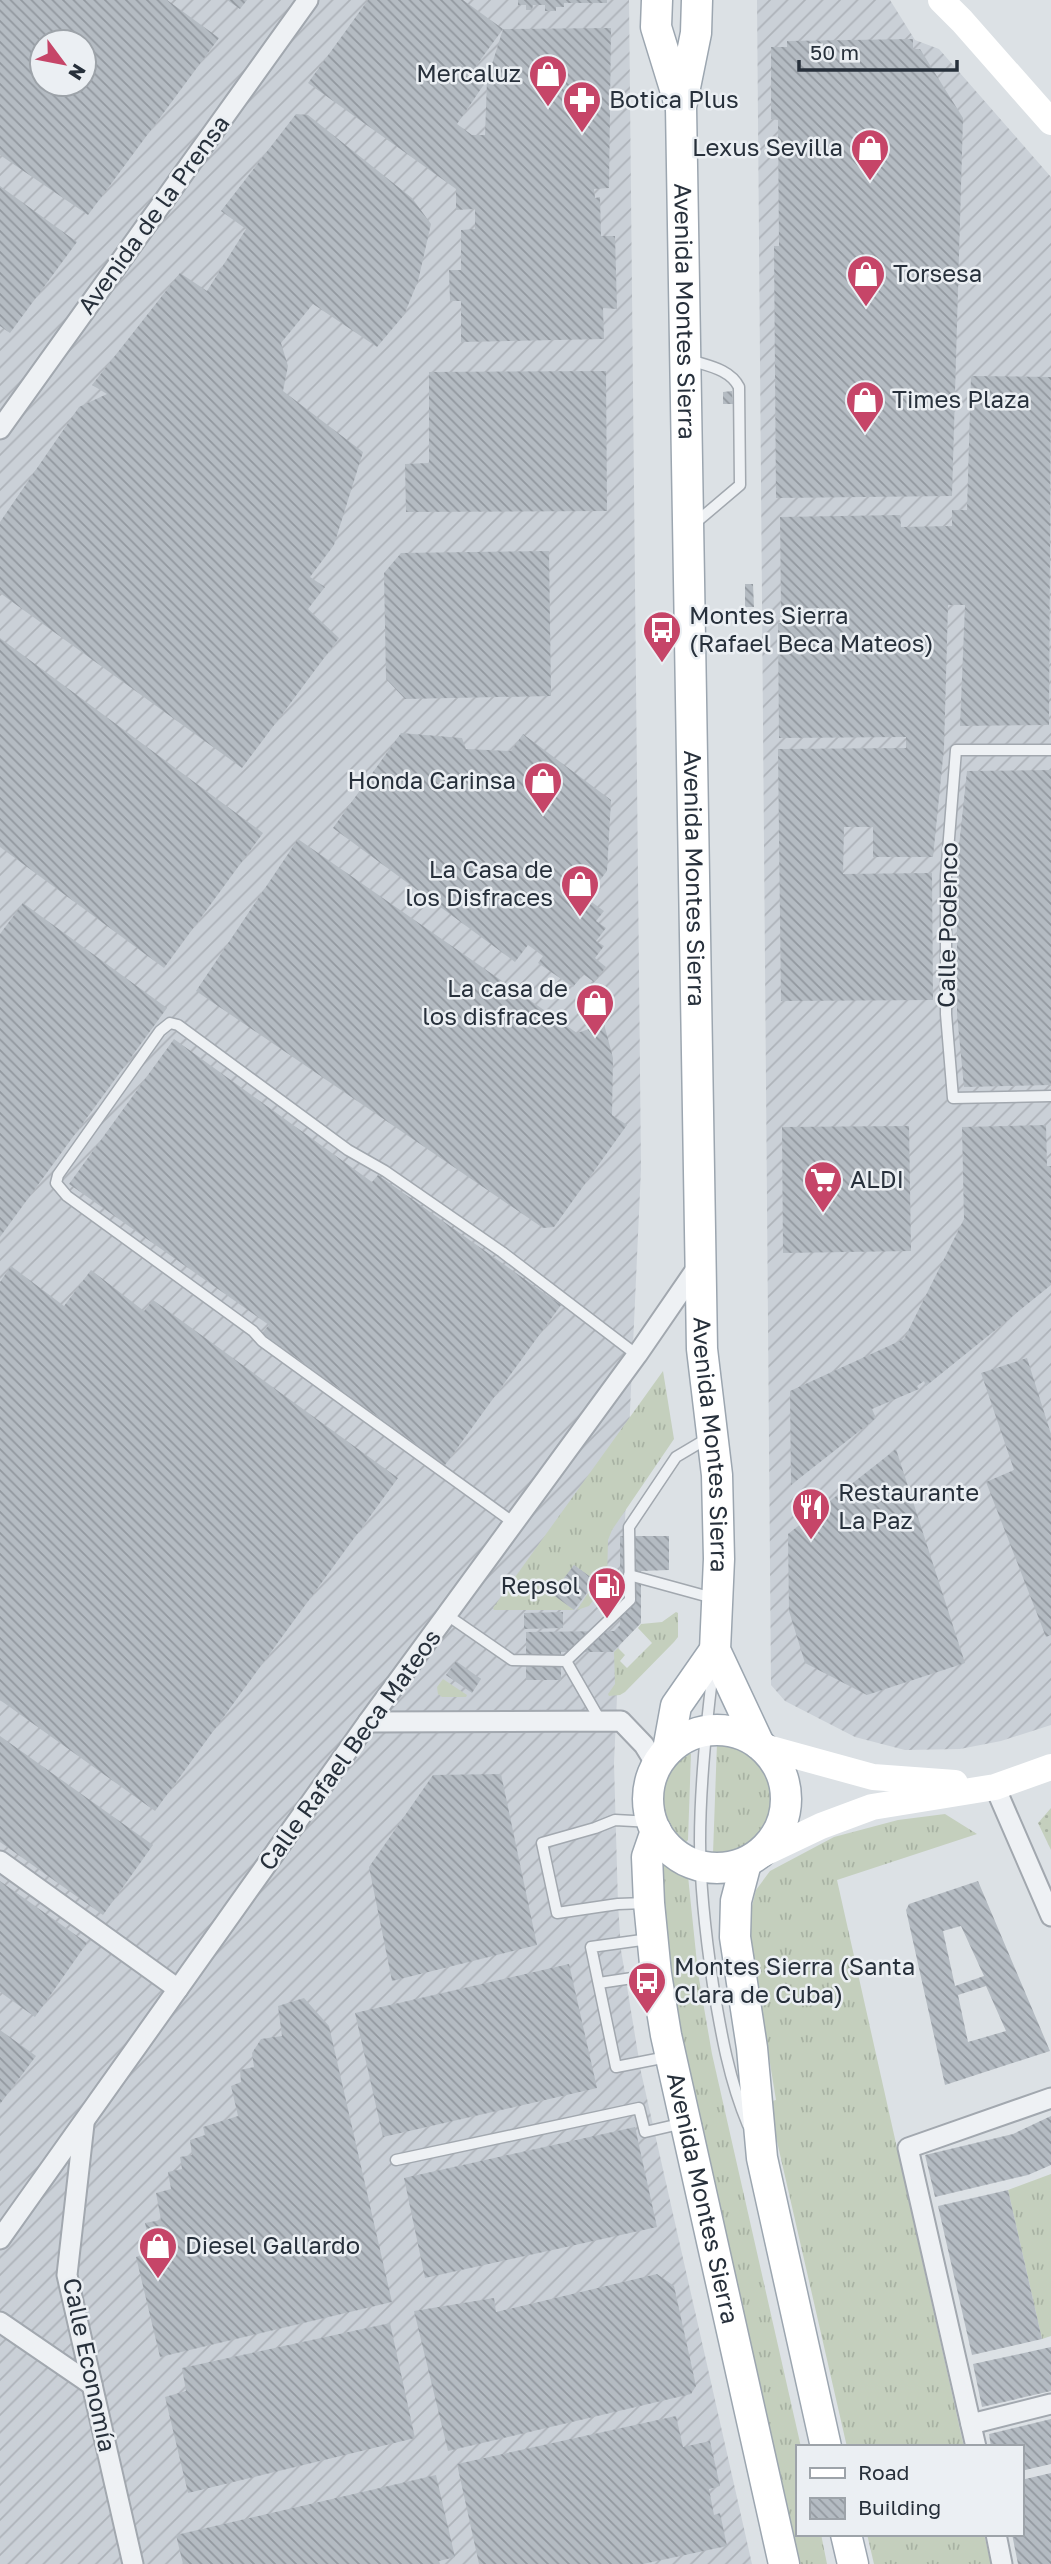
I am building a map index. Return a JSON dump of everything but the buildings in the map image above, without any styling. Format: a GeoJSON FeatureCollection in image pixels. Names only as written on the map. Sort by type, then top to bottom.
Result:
{"type":"FeatureCollection","features":[{"type":"Feature","properties":{"kind":"main road","name":"Avenida Montes Sierra"},"geometry":{"type":"LineString","coordinates":[[657,0],[656,27],[681,107]]}},
{"type":"Feature","properties":{"kind":"main road","name":"Avenida Montes Sierra"},"geometry":{"type":"LineString","coordinates":[[697,0],[696,33],[681,107],[702,1349],[717,1475],[718,1600],[715,1650],[762,1745],[775,1760],[787,1793],[781,1828],[772,1843],[753,1859],[736,1900],[735,1937],[752,2048],[762,2158],[826,2445]]}},
{"type":"Feature","properties":{"kind":"main road"},"geometry":{"type":"LineString","coordinates":[[663,1758],[676,1706],[715,1650]]}},
{"type":"Feature","properties":{"kind":"main road"},"geometry":{"type":"LineString","coordinates":[[663,1758],[680,1741],[706,1730],[734,1732],[762,1745]]}},
{"type":"Feature","properties":{"kind":"main road","name":"Avenida Montes Sierra"},"geometry":{"type":"LineString","coordinates":[[663,1758],[648,1793],[654,1827],[648,1857],[649,1903],[656,1974],[684,2123],[784,2564]]}},
{"type":"Feature","properties":{"kind":"main road"},"geometry":{"type":"LineString","coordinates":[[654,1827],[675,1854],[701,1867],[724,1868],[753,1859]]}},
{"type":"Feature","properties":{"kind":"main road"},"geometry":{"type":"LineString","coordinates":[[846,2536],[853,2564]]}},
{"type":"Feature","properties":{"kind":"street","name":"Avenida de la Prensa"},"geometry":{"type":"LineString","coordinates":[[0,429],[308,0]]}},
{"type":"Feature","properties":{"kind":"street"},"geometry":{"type":"LineString","coordinates":[[941,0],[1051,122]]}},
{"type":"Feature","properties":{"kind":"street","name":"Calle Rafael Beca Mateos"},"geometry":{"type":"LineString","coordinates":[[0,2239],[368,1722],[637,1355],[701,1262]]}},
{"type":"Feature","properties":{"kind":"street"},"geometry":{"type":"LineString","coordinates":[[368,1722],[621,1721],[644,1745],[663,1758]]}},
{"type":"Feature","properties":{"kind":"street"},"geometry":{"type":"LineString","coordinates":[[762,1745],[873,1777],[995,1787]]}},
{"type":"Feature","properties":{"kind":"street"},"geometry":{"type":"LineString","coordinates":[[753,1859],[821,1826],[872,1807],[995,1787],[1051,1766]]}},
{"type":"Feature","properties":{"kind":"street"},"geometry":{"type":"LineString","coordinates":[[995,1787],[1051,1916]]}},
{"type":"Feature","properties":{"kind":"street"},"geometry":{"type":"LineString","coordinates":[[0,1861],[178,1989]]}},
{"type":"Feature","properties":{"kind":"street"},"geometry":{"type":"LineString","coordinates":[[976,2445],[908,2148],[1051,2098]]}},
{"type":"Feature","properties":{"kind":"street","name":"Calle Economía"},"geometry":{"type":"LineString","coordinates":[[84,2123],[67,2275],[133,2564]]}},
{"type":"Feature","properties":{"kind":"street"},"geometry":{"type":"LineString","coordinates":[[0,2322],[92,2385]]}},
{"type":"Feature","properties":{"kind":"street"},"geometry":{"type":"LineString","coordinates":[[971,2424],[1051,2404]]}},
{"type":"Feature","properties":{"kind":"street"},"geometry":{"type":"LineString","coordinates":[[996,2536],[1002,2564]]}},
{"type":"Feature","properties":{"kind":"lane"},"geometry":{"type":"LineString","coordinates":[[685,359],[717,368],[734,379],[739,387],[740,485],[688,529]]}},
{"type":"Feature","properties":{"kind":"lane","name":"Calle Podenco"},"geometry":{"type":"LineString","coordinates":[[1051,750],[956,750],[946,876],[946,1014],[953,1098],[1051,1096]]}},
{"type":"Feature","properties":{"kind":"lane"},"geometry":{"type":"LineString","coordinates":[[514,1523],[262,1341],[235,1317],[67,1196],[56,1184],[58,1175],[160,1031],[170,1023],[178,1026],[348,1150],[385,1171],[502,1252],[637,1355]]}},
{"type":"Feature","properties":{"kind":"lane"},"geometry":{"type":"LineString","coordinates":[[447,1615],[512,1660],[566,1661],[630,1600],[629,1527],[676,1457],[714,1434]]}},
{"type":"Feature","properties":{"kind":"lane"},"geometry":{"type":"LineString","coordinates":[[629,1575],[718,1600]]}},
{"type":"Feature","properties":{"kind":"lane","name":"Avenida Montes Sierra"},"geometry":{"type":"LineString","coordinates":[[715,1650],[701,1797],[701,1867],[706,1935],[725,2054],[738,2102],[762,2158]]}},
{"type":"Feature","properties":{"kind":"lane"},"geometry":{"type":"LineString","coordinates":[[566,1661],[600,1720]]}},
{"type":"Feature","properties":{"kind":"lane"},"geometry":{"type":"LineString","coordinates":[[649,1903],[618,1904],[557,1913],[542,1843],[595,1828],[615,1819],[654,1827]]}},
{"type":"Feature","properties":{"kind":"lane"},"geometry":{"type":"LineString","coordinates":[[652,1939],[591,1947],[616,2067],[670,2056]]}},
{"type":"Feature","properties":{"kind":"lane"},"geometry":{"type":"LineString","coordinates":[[599,1983],[656,1974]]}},
{"type":"Feature","properties":{"kind":"lane"},"geometry":{"type":"LineString","coordinates":[[396,2160],[639,2108],[645,2132],[684,2123]]}},
{"type":"Feature","properties":{"kind":"shaded area"},"geometry":{"type":"Polygon","coordinates":[[[0,0],[629,0],[641,1169],[614,1763],[618,1904],[621,1950],[641,2072],[752,2564],[0,2564],[0,0]]]}},
{"type":"Feature","properties":{"kind":"shaded area"},"geometry":{"type":"Polygon","coordinates":[[[757,0],[890,0],[915,40],[939,49],[1051,177],[1051,1725],[1001,1741],[960,1749],[905,1750],[855,1737],[785,1701],[771,1685],[757,0]]]}},
{"type":"Feature","properties":{"kind":"green space"},"geometry":{"type":"Polygon","coordinates":[[[663,1371],[674,1439],[612,1530],[608,1540],[607,1581],[589,1606],[577,1610],[596,1581],[574,1565],[553,1594],[574,1610],[494,1610],[493,1608],[663,1371]]]}},
{"type":"Feature","properties":{"kind":"green space"},"geometry":{"type":"Polygon","coordinates":[[[676,1612],[678,1637],[625,1692],[609,1696],[615,1684],[614,1652],[618,1648],[625,1655],[620,1661],[627,1668],[652,1643],[638,1628],[641,1624],[662,1622],[676,1612]]]}},
{"type":"Feature","properties":{"kind":"green space"},"geometry":{"type":"Polygon","coordinates":[[[443,1679],[467,1695],[466,1697],[442,1697],[438,1694],[437,1687],[443,1679]]]}},
{"type":"Feature","properties":{"kind":"green space"},"geometry":{"type":"Polygon","coordinates":[[[717,1743],[740,1747],[758,1759],[768,1777],[773,1797],[770,1818],[759,1836],[741,1850],[715,1856],[713,1854],[717,1743]]]}},
{"type":"Feature","properties":{"kind":"green space"},"geometry":{"type":"Polygon","coordinates":[[[687,1752],[691,1754],[688,1840],[683,1845],[666,1821],[661,1797],[668,1774],[687,1752]]]}},
{"type":"Feature","properties":{"kind":"green space"},"geometry":{"type":"Polygon","coordinates":[[[1051,1808],[1051,1850],[1038,1823],[1051,1808]]]}},
{"type":"Feature","properties":{"kind":"green space"},"geometry":{"type":"Polygon","coordinates":[[[945,1814],[977,1834],[837,1880],[964,2445],[847,2445],[768,2102],[776,2100],[749,1918],[756,1890],[770,1871],[834,1837],[898,1820],[945,1814]]]}},
{"type":"Feature","properties":{"kind":"green space"},"geometry":{"type":"Polygon","coordinates":[[[659,1861],[688,1876],[698,1973],[712,2054],[801,2445],[796,2445],[796,2536],[821,2536],[827,2564],[794,2564],[674,2024],[659,1861]]]}},
{"type":"Feature","properties":{"kind":"green space"},"geometry":{"type":"Polygon","coordinates":[[[1051,2174],[1051,2336],[1042,2339],[1008,2190],[1051,2174]]]}},
{"type":"Feature","properties":{"kind":"green space"},"geometry":{"type":"Polygon","coordinates":[[[867,2536],[984,2536],[991,2564],[874,2564],[867,2536]]]}},
{"type":"Feature","properties":{"kind":"place","name":"Mercaluz"},"geometry":{"type":"Point","coordinates":[548,108]}},
{"type":"Feature","properties":{"kind":"place","name":"Botica Plus"},"geometry":{"type":"Point","coordinates":[582,134]}},
{"type":"Feature","properties":{"kind":"place","name":"Lexus Sevilla"},"geometry":{"type":"Point","coordinates":[870,182]}},
{"type":"Feature","properties":{"kind":"place","name":"Torsesa"},"geometry":{"type":"Point","coordinates":[866,308]}},
{"type":"Feature","properties":{"kind":"place","name":"Times Plaza"},"geometry":{"type":"Point","coordinates":[865,434]}},
{"type":"Feature","properties":{"kind":"place","name":"Montes Sierra (Rafael Beca Mateos)"},"geometry":{"type":"Point","coordinates":[662,664]}},
{"type":"Feature","properties":{"kind":"place","name":"Honda Carinsa"},"geometry":{"type":"Point","coordinates":[543,815]}},
{"type":"Feature","properties":{"kind":"place","name":"La Casa de los Disfraces"},"geometry":{"type":"Point","coordinates":[580,918]}},
{"type":"Feature","properties":{"kind":"place","name":"La casa de los disfraces"},"geometry":{"type":"Point","coordinates":[595,1037]}},
{"type":"Feature","properties":{"kind":"place","name":"ALDI"},"geometry":{"type":"Point","coordinates":[823,1214]}},
{"type":"Feature","properties":{"kind":"place","name":"Restaurante La Paz"},"geometry":{"type":"Point","coordinates":[811,1541]}},
{"type":"Feature","properties":{"kind":"place","name":"Repsol"},"geometry":{"type":"Point","coordinates":[607,1620]}},
{"type":"Feature","properties":{"kind":"place","name":"Montes Sierra (Santa Clara de Cuba)"},"geometry":{"type":"Point","coordinates":[647,2015]}},
{"type":"Feature","properties":{"kind":"place","name":"Diesel Gallardo"},"geometry":{"type":"Point","coordinates":[158,2280]}}]}
